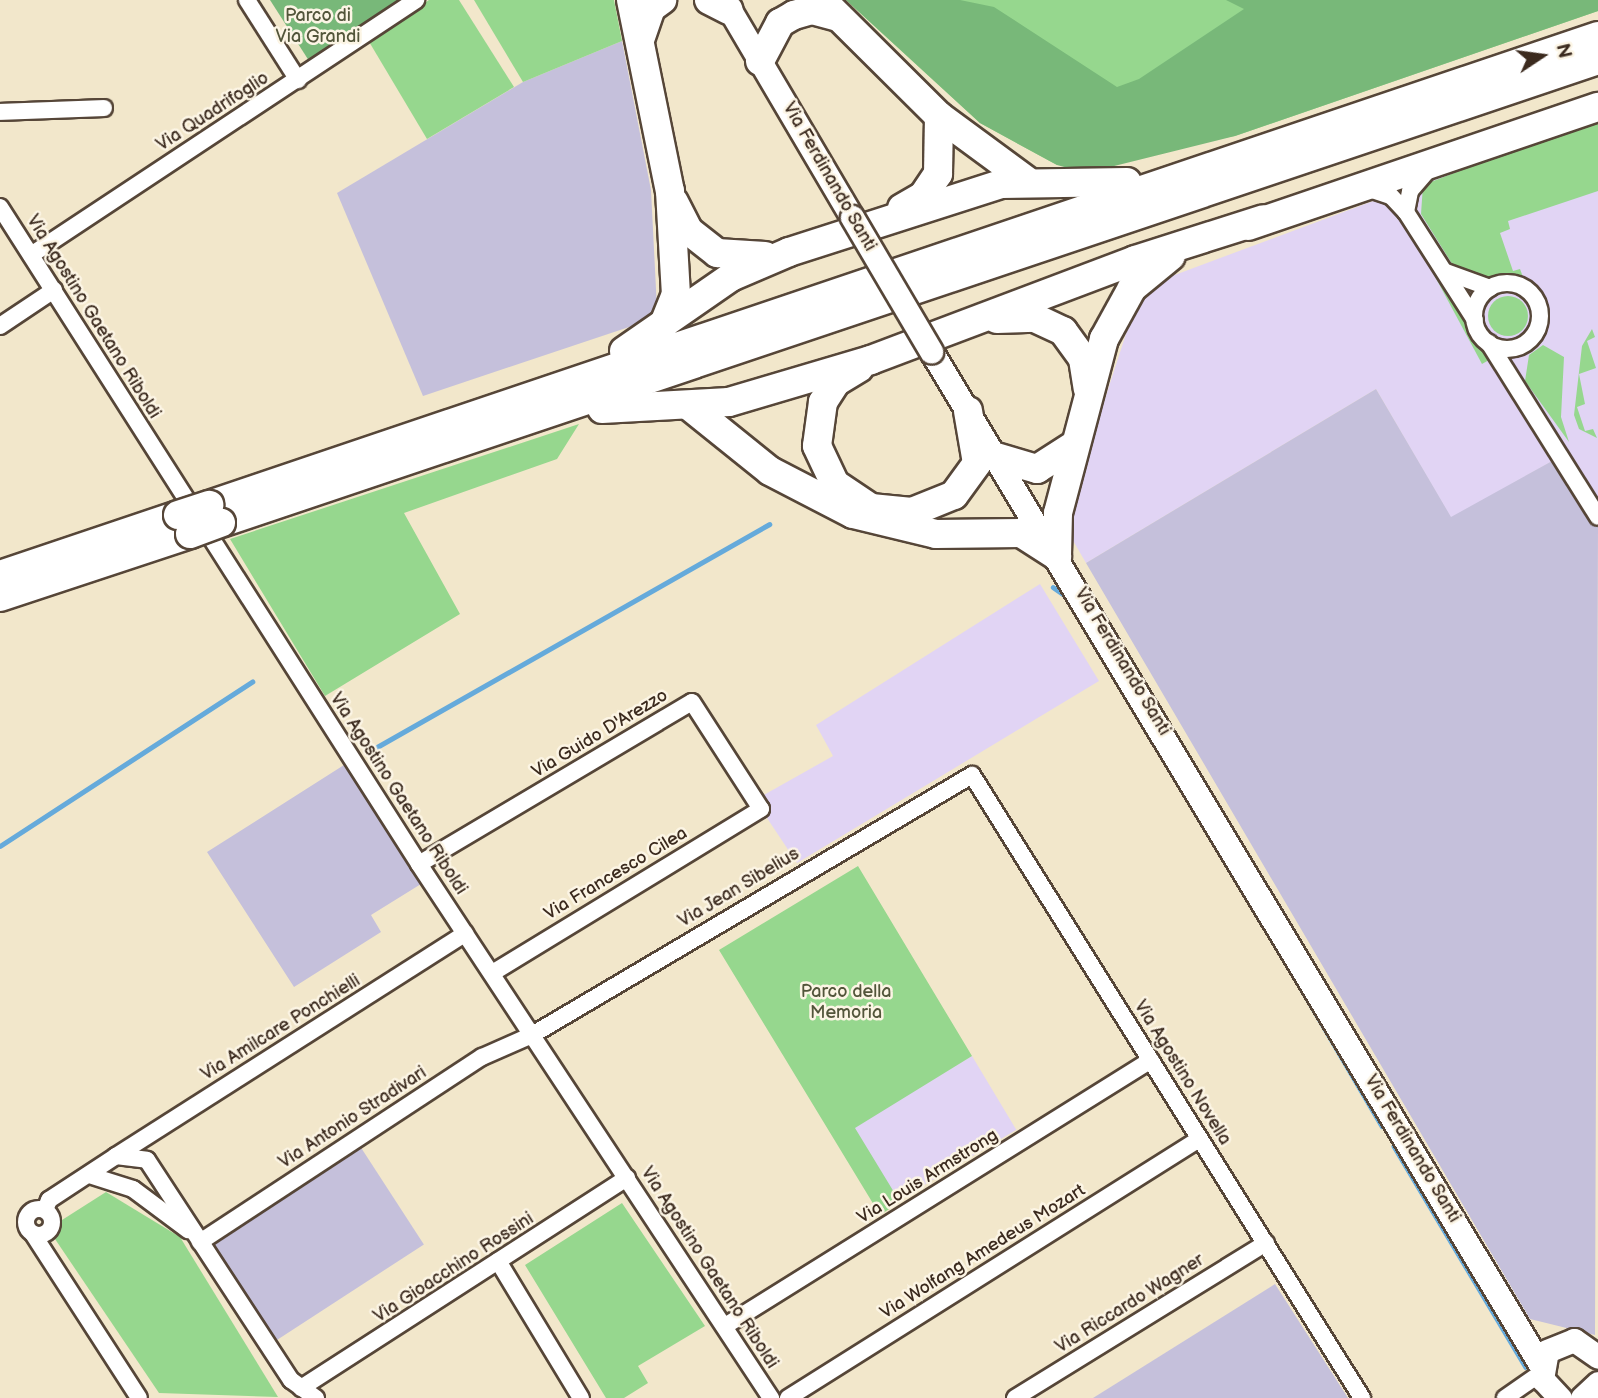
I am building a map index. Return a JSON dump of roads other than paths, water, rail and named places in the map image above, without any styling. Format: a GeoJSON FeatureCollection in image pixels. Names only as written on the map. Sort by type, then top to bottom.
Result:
{"type":"FeatureCollection","features":[{"type":"Feature","properties":{"kind":"highway"},"geometry":{"type":"LineString","coordinates":[[631,0],[641,37],[670,191],[676,294],[659,331]]}},
{"type":"Feature","properties":{"kind":"highway"},"geometry":{"type":"LineString","coordinates":[[641,37],[651,8],[662,0]]}},
{"type":"Feature","properties":{"kind":"highway"},"geometry":{"type":"LineString","coordinates":[[760,61],[780,23],[794,15],[830,9],[939,116],[1026,180]]}},
{"type":"Feature","properties":{"kind":"highway"},"geometry":{"type":"LineString","coordinates":[[215,514],[547,391],[1598,36]]}},
{"type":"Feature","properties":{"kind":"highway"},"geometry":{"type":"LineString","coordinates":[[2,579],[463,442],[1598,60]]}},
{"type":"Feature","properties":{"kind":"highway"},"geometry":{"type":"LineString","coordinates":[[463,442],[616,405],[729,402],[871,360],[974,324],[1135,260],[1598,107]]}},
{"type":"Feature","properties":{"kind":"highway"},"geometry":{"type":"LineString","coordinates":[[547,391],[562,373],[659,331],[714,288],[789,252],[923,196],[938,174],[939,116]]}},
{"type":"Feature","properties":{"kind":"highway"},"geometry":{"type":"LineString","coordinates":[[864,220],[1026,180],[1079,188],[1152,177],[1170,181]]}},
{"type":"Feature","properties":{"kind":"highway"},"geometry":{"type":"LineString","coordinates":[[670,191],[689,230],[717,253],[749,258],[789,252]]}},
{"type":"Feature","properties":{"kind":"highway"},"geometry":{"type":"LineString","coordinates":[[1057,556],[1056,522],[1073,446],[1088,391],[1115,313],[1146,274],[1174,254],[1264,219]]}},
{"type":"Feature","properties":{"kind":"highway"},"geometry":{"type":"LineString","coordinates":[[974,324],[1022,316],[1051,324],[1077,347],[1088,391]]}},
{"type":"Feature","properties":{"kind":"highway"},"geometry":{"type":"LineString","coordinates":[[871,360],[836,382],[816,424],[824,467],[835,484],[871,508],[912,512],[954,495],[977,463],[968,411]]}},
{"type":"Feature","properties":{"kind":"highway"},"geometry":{"type":"LineString","coordinates":[[688,405],[770,471],[853,514],[936,534],[1021,533],[1057,556]]}},
{"type":"Feature","properties":{"kind":"highway"},"geometry":{"type":"LineString","coordinates":[[996,457],[1037,469],[1073,446]]}},
{"type":"Feature","properties":{"kind":"main road","name":"Via Ferdinando Santi"},"geometry":{"type":"LineString","coordinates":[[721,3],[864,220],[931,351],[1057,556],[1517,1325],[1553,1397]]}},
{"type":"Feature","properties":{"kind":"main road"},"geometry":{"type":"LineString","coordinates":[[1517,1325],[1558,1342],[1595,1350]]}},
{"type":"Feature","properties":{"kind":"main road"},"geometry":{"type":"LineString","coordinates":[[1541,1369],[1558,1342]]}},
{"type":"Feature","properties":{"kind":"street"},"geometry":{"type":"LineString","coordinates":[[247,0],[298,80]]}},
{"type":"Feature","properties":{"kind":"street","name":"Via Quadrifoglio"},"geometry":{"type":"LineString","coordinates":[[31,254],[416,0]]}},
{"type":"Feature","properties":{"kind":"street"},"geometry":{"type":"LineString","coordinates":[[0,112],[104,108]]}},
{"type":"Feature","properties":{"kind":"street"},"geometry":{"type":"LineString","coordinates":[[1406,212],[1418,178],[1440,160]]}},
{"type":"Feature","properties":{"kind":"street"},"geometry":{"type":"LineString","coordinates":[[1357,188],[1391,196],[1406,212],[1598,517]]}},
{"type":"Feature","properties":{"kind":"street","name":"Via Agostino Gaetano Riboldi"},"geometry":{"type":"LineString","coordinates":[[0,207],[419,864],[771,1398]]}},
{"type":"Feature","properties":{"kind":"street"},"geometry":{"type":"LineString","coordinates":[[1446,272],[1490,288],[1517,285],[1535,298],[1538,327],[1520,346],[1513,382]]}},
{"type":"Feature","properties":{"kind":"street"},"geometry":{"type":"LineString","coordinates":[[1475,320],[1477,304],[1490,288]]}},
{"type":"Feature","properties":{"kind":"street"},"geometry":{"type":"LineString","coordinates":[[0,326],[54,290]]}},
{"type":"Feature","properties":{"kind":"street"},"geometry":{"type":"LineString","coordinates":[[1489,343],[1520,346]]}},
{"type":"Feature","properties":{"kind":"street","name":"Via Guido D'Arezzo"},"geometry":{"type":"LineString","coordinates":[[419,864],[692,702],[761,808]]}},
{"type":"Feature","properties":{"kind":"street","name":"Via Jean Sibelius"},"geometry":{"type":"LineString","coordinates":[[532,1035],[965,775]]}},
{"type":"Feature","properties":{"kind":"street","name":"Via Agostino Novella"},"geometry":{"type":"LineString","coordinates":[[965,775],[978,778],[1199,1139],[1362,1398]]}},
{"type":"Feature","properties":{"kind":"street","name":"Via Francesco Cilea"},"geometry":{"type":"LineString","coordinates":[[492,973],[761,808]]}},
{"type":"Feature","properties":{"kind":"street","name":"Via Amilcare Ponchielli"},"geometry":{"type":"LineString","coordinates":[[139,1398],[33,1234],[51,1228],[45,1210],[116,1156],[466,934]]}},
{"type":"Feature","properties":{"kind":"street","name":"Via Antonio Stradivari"},"geometry":{"type":"LineString","coordinates":[[200,1242],[482,1057],[532,1035]]}},
{"type":"Feature","properties":{"kind":"street","name":"Via Louis Armstrong"},"geometry":{"type":"LineString","coordinates":[[725,1326],[1151,1060]]}},
{"type":"Feature","properties":{"kind":"street","name":"Via Wolfang Amedeus Mozart"},"geometry":{"type":"LineString","coordinates":[[788,1398],[1199,1139]]}},
{"type":"Feature","properties":{"kind":"street"},"geometry":{"type":"LineString","coordinates":[[116,1156],[147,1160],[303,1393],[316,1398]]}},
{"type":"Feature","properties":{"kind":"street"},"geometry":{"type":"LineString","coordinates":[[89,1175],[133,1189],[200,1242]]}},
{"type":"Feature","properties":{"kind":"street","name":"Via Gioacchino Rossini"},"geometry":{"type":"LineString","coordinates":[[303,1393],[498,1261],[628,1178]]}},
{"type":"Feature","properties":{"kind":"street","name":"Via Riccardo Wagner"},"geometry":{"type":"LineString","coordinates":[[1015,1398],[1266,1243]]}},
{"type":"Feature","properties":{"kind":"street"},"geometry":{"type":"LineString","coordinates":[[498,1261],[581,1398]]}},
{"type":"Feature","properties":{"kind":"street"},"geometry":{"type":"LineString","coordinates":[[1505,1398],[1541,1369]]}},
{"type":"Feature","properties":{"kind":"waterway"},"geometry":{"type":"LineString","coordinates":[[377,747],[769,524]]}},
{"type":"Feature","properties":{"kind":"waterway"},"geometry":{"type":"LineString","coordinates":[[1053,587],[1066,596]]}},
{"type":"Feature","properties":{"kind":"waterway"},"geometry":{"type":"LineString","coordinates":[[0,846],[252,682]]}},
{"type":"Feature","properties":{"kind":"waterway"},"geometry":{"type":"LineString","coordinates":[[1301,988],[1382,1126]]}},
{"type":"Feature","properties":{"kind":"waterway"},"geometry":{"type":"LineString","coordinates":[[1394,1146],[1526,1367]]}},
{"type":"Feature","properties":{"kind":"park label","name":"Parco di Via Grandi"},"geometry":{"type":"Point","coordinates":[318,27]}},
{"type":"Feature","properties":{"kind":"park label","name":"Parco della Memoria"},"geometry":{"type":"Point","coordinates":[846,1003]}}]}
